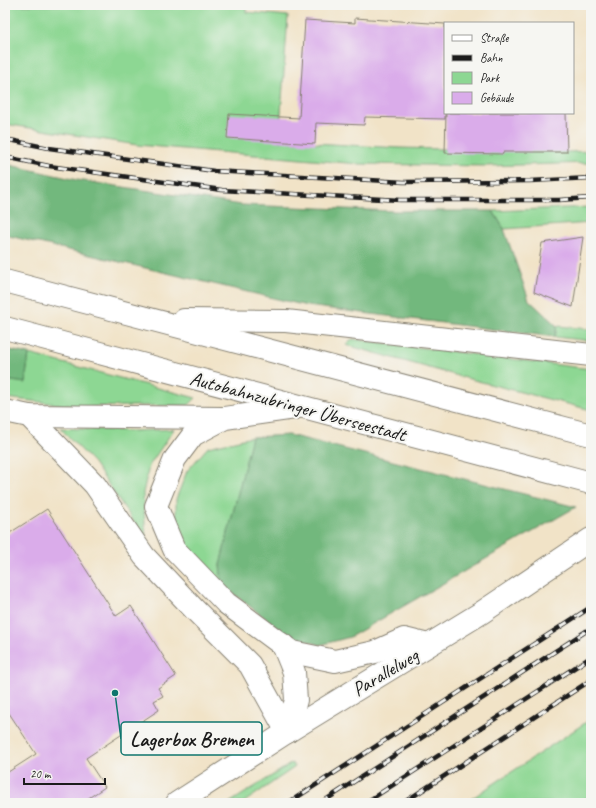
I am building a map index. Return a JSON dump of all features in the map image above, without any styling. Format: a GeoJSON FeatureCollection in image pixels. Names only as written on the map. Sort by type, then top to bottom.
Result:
{"type":"FeatureCollection","features":[{"type":"Feature","properties":{"kind":"main road"},"geometry":{"type":"LineString","coordinates":[[5,281],[591,435]]}},
{"type":"Feature","properties":{"kind":"main road"},"geometry":{"type":"LineString","coordinates":[[152,320],[286,321],[591,355]]}},
{"type":"Feature","properties":{"kind":"main road","name":"Autobahnzubringer Überseestadt"},"geometry":{"type":"LineString","coordinates":[[5,328],[591,483]]}},
{"type":"Feature","properties":{"kind":"main road"},"geometry":{"type":"LineString","coordinates":[[5,411],[29,416],[225,418],[304,407]]}},
{"type":"Feature","properties":{"kind":"main road"},"geometry":{"type":"LineString","coordinates":[[29,416],[95,485],[144,556],[194,609],[250,664],[287,732]]}},
{"type":"Feature","properties":{"kind":"main road"},"geometry":{"type":"LineString","coordinates":[[225,418],[193,435],[175,459],[156,506],[174,550],[226,603],[292,652],[335,661],[375,652],[404,639],[428,645]]}},
{"type":"Feature","properties":{"kind":"main road","name":"Parallelweg"},"geometry":{"type":"LineString","coordinates":[[177,803],[287,732],[481,614],[591,539]]}},
{"type":"Feature","properties":{"kind":"main road"},"geometry":{"type":"LineString","coordinates":[[283,645],[294,672],[296,700],[287,732]]}},
{"type":"Feature","properties":{"kind":"green space"},"geometry":{"type":"Polygon","coordinates":[[[5,5],[246,5],[246,12],[288,16],[279,141],[400,148],[568,152],[591,151],[591,163],[486,166],[359,164],[137,145],[5,124],[5,5]]]}},
{"type":"Feature","properties":{"kind":"green space"},"geometry":{"type":"Polygon","coordinates":[[[5,164],[77,180],[242,205],[395,211],[493,211],[504,229],[529,300],[557,326],[555,337],[307,306],[5,235],[5,164]]]}},
{"type":"Feature","properties":{"kind":"green space"},"geometry":{"type":"Polygon","coordinates":[[[591,207],[591,223],[504,229],[493,211],[591,207]]]}},
{"type":"Feature","properties":{"kind":"green space"},"geometry":{"type":"Polygon","coordinates":[[[557,326],[591,329],[591,341],[555,337],[557,326]]]}},
{"type":"Feature","properties":{"kind":"green space"},"geometry":{"type":"Polygon","coordinates":[[[352,339],[591,369],[591,410],[346,345],[352,339]]]}},
{"type":"Feature","properties":{"kind":"green space"},"geometry":{"type":"Polygon","coordinates":[[[5,349],[29,354],[25,383],[5,380],[5,349]]]}},
{"type":"Feature","properties":{"kind":"green space"},"geometry":{"type":"Polygon","coordinates":[[[29,354],[196,398],[189,405],[84,407],[5,398],[5,380],[25,382],[29,354]]]}},
{"type":"Feature","properties":{"kind":"green space"},"geometry":{"type":"Polygon","coordinates":[[[60,428],[132,431],[174,429],[149,466],[143,493],[146,540],[94,463],[60,428]]]}},
{"type":"Feature","properties":{"kind":"green space"},"geometry":{"type":"Polygon","coordinates":[[[289,435],[576,507],[350,637],[320,645],[286,634],[222,585],[220,565],[252,437],[289,435]]]}},
{"type":"Feature","properties":{"kind":"green space"},"geometry":{"type":"Polygon","coordinates":[[[252,437],[220,565],[222,585],[191,554],[176,527],[176,499],[187,471],[208,447],[252,437]]]}},
{"type":"Feature","properties":{"kind":"green space"},"geometry":{"type":"Polygon","coordinates":[[[591,719],[591,796],[576,803],[465,803],[591,719]]]}},
{"type":"Feature","properties":{"kind":"green space"},"geometry":{"type":"Polygon","coordinates":[[[292,763],[295,767],[243,803],[229,803],[292,763]]]}},
{"type":"Feature","properties":{"kind":"building"},"geometry":{"type":"Polygon","coordinates":[[[355,18],[444,24],[445,119],[365,117],[364,125],[316,123],[315,144],[227,138],[229,114],[299,118],[305,20],[355,23],[355,18]]]}},
{"type":"Feature","properties":{"kind":"building"},"geometry":{"type":"Polygon","coordinates":[[[446,114],[566,114],[567,152],[503,152],[503,154],[445,153],[446,114]]]}},
{"type":"Feature","properties":{"kind":"building"},"geometry":{"type":"Polygon","coordinates":[[[583,237],[573,307],[534,292],[542,243],[583,237]]]}},
{"type":"Feature","properties":{"kind":"building"},"geometry":{"type":"Polygon","coordinates":[[[47,509],[116,616],[131,606],[176,676],[158,688],[163,696],[154,701],[159,710],[86,758],[105,787],[81,803],[5,803],[5,774],[36,754],[5,707],[5,536],[47,509]]]}},
{"type":"Feature","properties":{"kind":"railway"},"geometry":{"type":"LineString","coordinates":[[5,139],[49,148],[214,171],[404,182],[530,181],[591,178]]}},
{"type":"Feature","properties":{"kind":"railway"},"geometry":{"type":"LineString","coordinates":[[5,157],[49,166],[222,190],[400,200],[559,200],[591,198]]}},
{"type":"Feature","properties":{"kind":"railway"},"geometry":{"type":"LineString","coordinates":[[288,803],[591,607]]}},
{"type":"Feature","properties":{"kind":"railway"},"geometry":{"type":"LineString","coordinates":[[321,803],[591,628]]}},
{"type":"Feature","properties":{"kind":"railway"},"geometry":{"type":"LineString","coordinates":[[365,803],[591,657]]}},
{"type":"Feature","properties":{"kind":"railway"},"geometry":{"type":"LineString","coordinates":[[403,803],[591,680]]}},
{"type":"Feature","properties":{"kind":"place","name":"Lagerbox Bremen"},"geometry":{"type":"Point","coordinates":[115,693]}}]}
